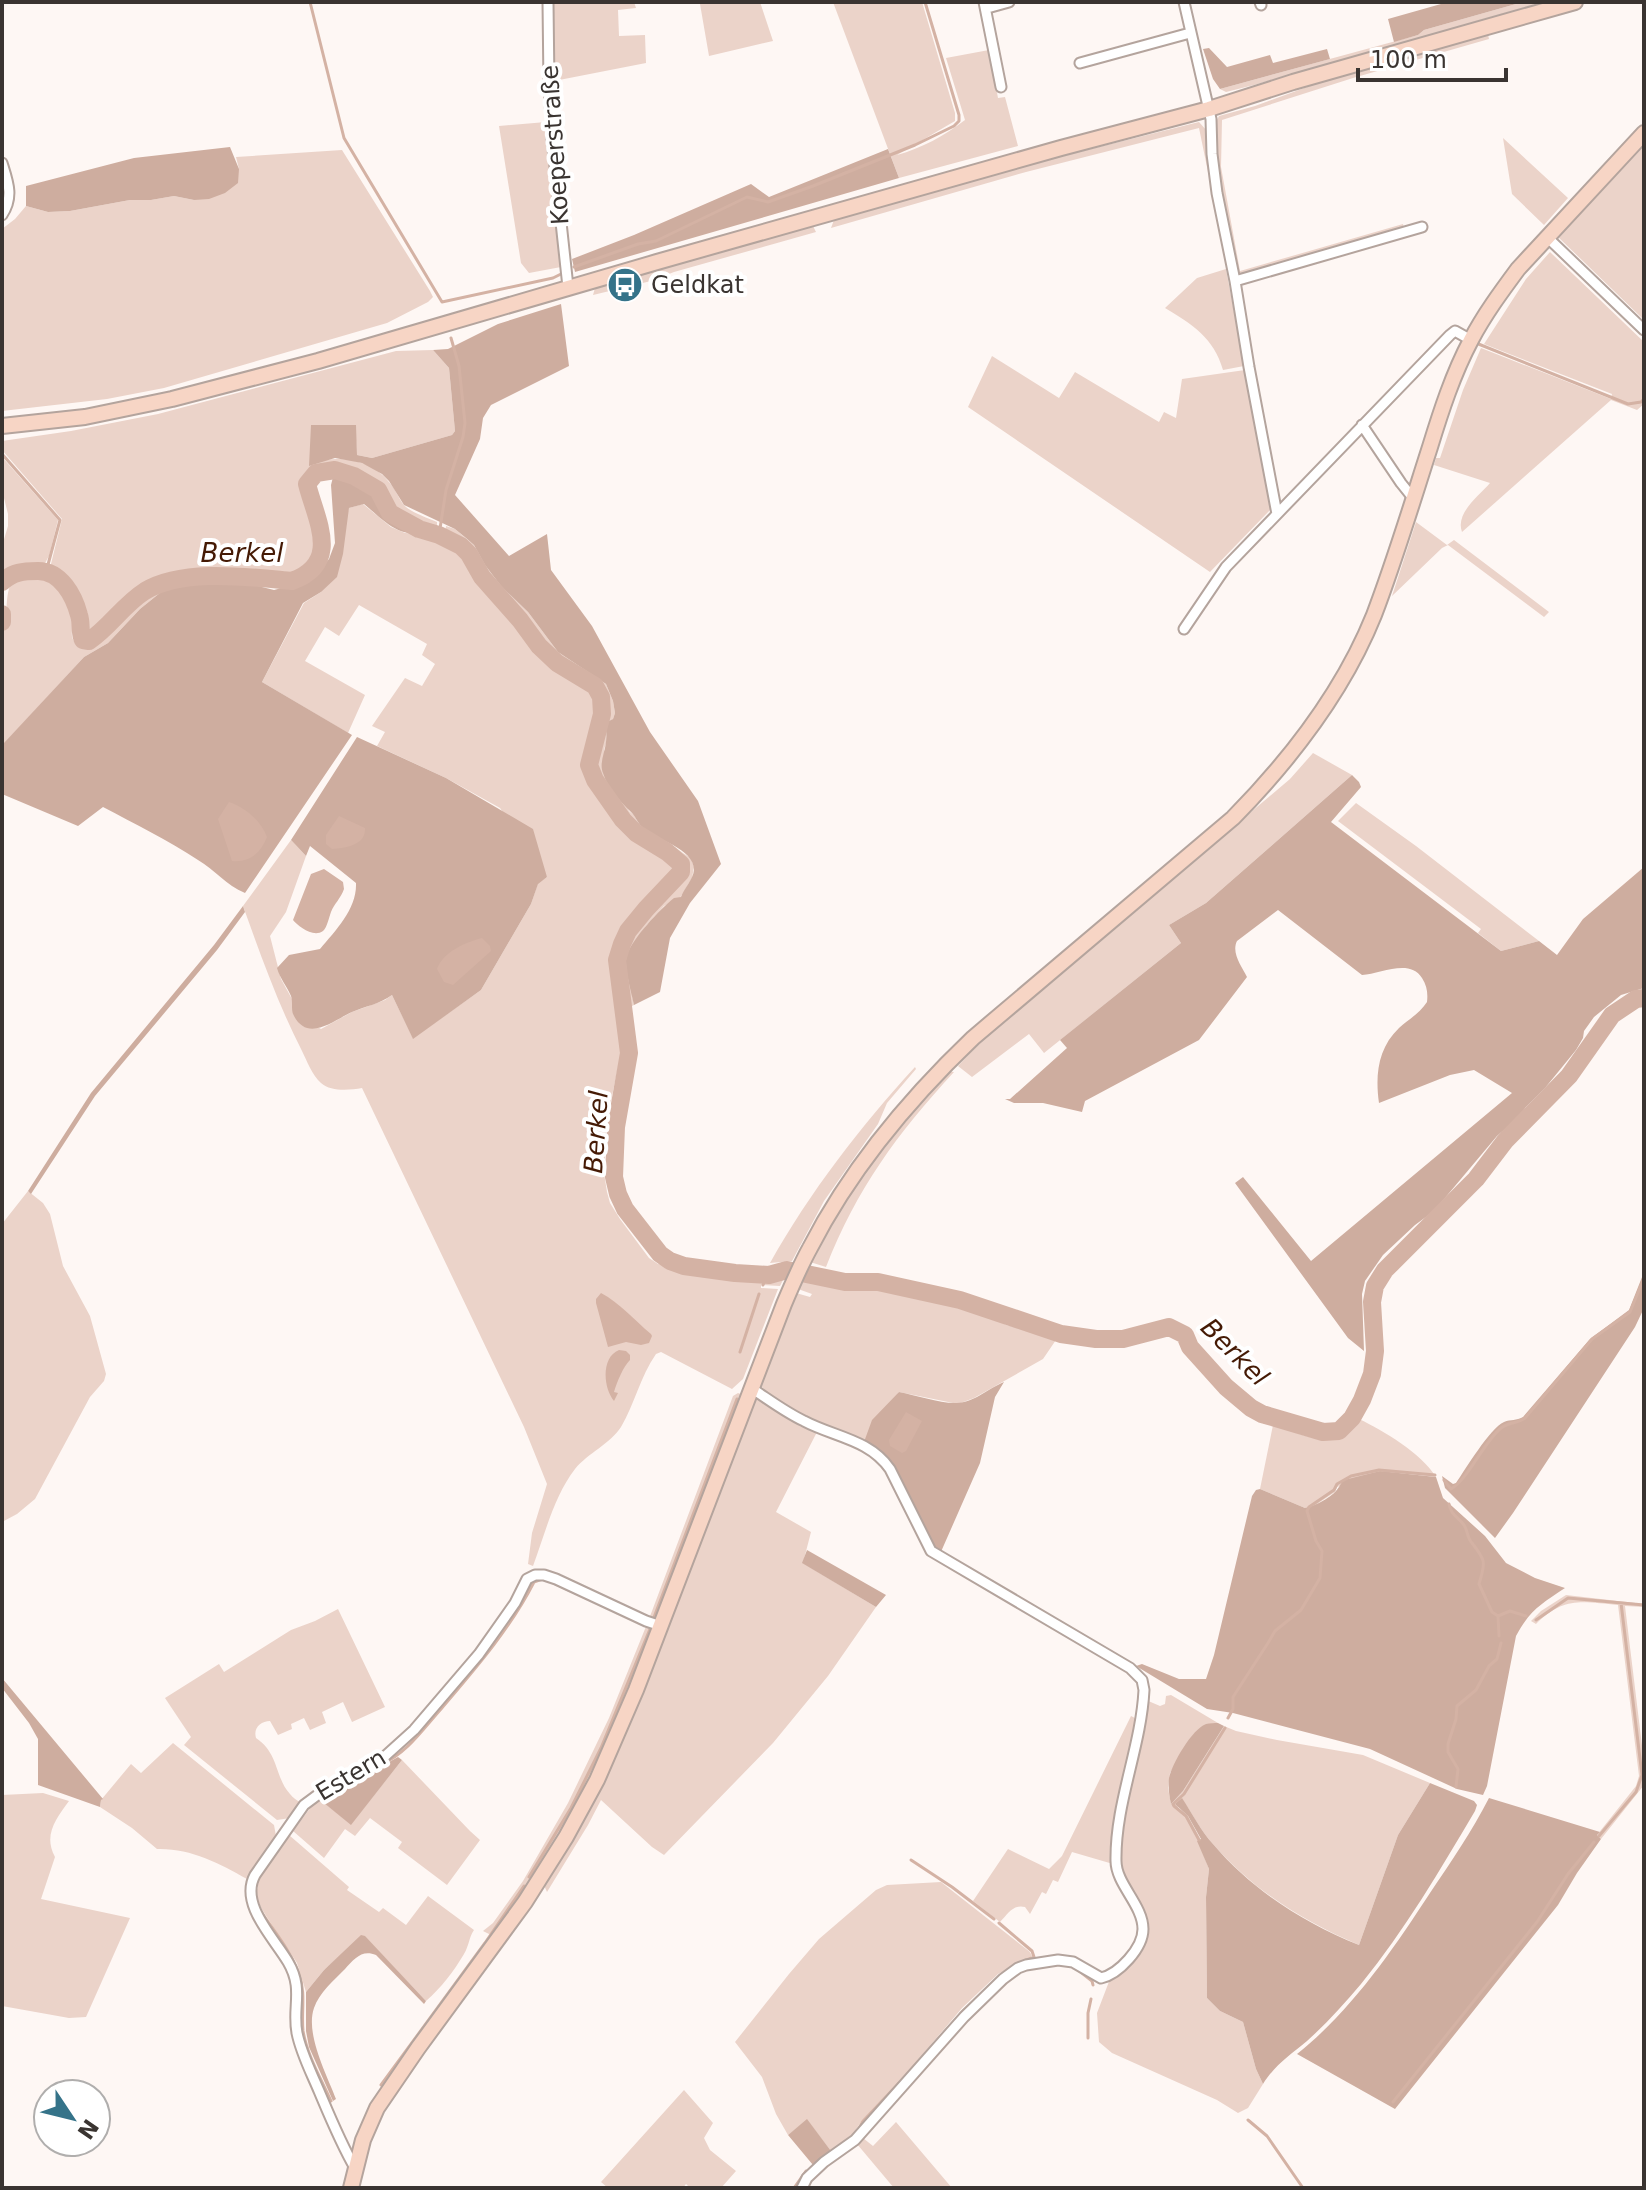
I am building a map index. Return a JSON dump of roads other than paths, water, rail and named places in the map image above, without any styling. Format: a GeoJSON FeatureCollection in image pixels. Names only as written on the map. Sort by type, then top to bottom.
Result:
{"type":"FeatureCollection","features":[{"type":"Feature","properties":{"kind":"street","name":"Koeperstraße"},"geometry":{"type":"LineString","coordinates":[[548,2],[552,139],[568,287]]}},
{"type":"Feature","properties":{"kind":"street"},"geometry":{"type":"LineString","coordinates":[[985,4],[991,7],[1009,2]]}},
{"type":"Feature","properties":{"kind":"street"},"geometry":{"type":"LineString","coordinates":[[1184,2],[1209,109],[1217,193],[1277,514]]}},
{"type":"Feature","properties":{"kind":"street"},"geometry":{"type":"LineString","coordinates":[[2,426],[85,417],[172,399],[318,361],[568,287],[1209,109],[1575,2]]}},
{"type":"Feature","properties":{"kind":"street"},"geometry":{"type":"LineString","coordinates":[[985,4],[1001,87]]}},
{"type":"Feature","properties":{"kind":"street"},"geometry":{"type":"LineString","coordinates":[[1080,63],[1190,33]]}},
{"type":"Feature","properties":{"kind":"street"},"geometry":{"type":"LineString","coordinates":[[351,2188],[363,2140],[377,2108],[503,1934],[566,1837],[618,1734],[784,1304],[810,1248],[835,1205],[870,1151],[906,1106],[947,1063],[1233,818],[1278,770],[1319,716],[1360,643],[1381,595],[1444,402],[1471,340],[1500,293],[1547,237],[1644,133]]}},
{"type":"Feature","properties":{"kind":"street"},"geometry":{"type":"LineString","coordinates":[[2,163],[10,194],[2,215]]}},
{"type":"Feature","properties":{"kind":"street"},"geometry":{"type":"LineString","coordinates":[[1235,281],[1422,227]]}},
{"type":"Feature","properties":{"kind":"street"},"geometry":{"type":"LineString","coordinates":[[1547,237],[1644,330]]}},
{"type":"Feature","properties":{"kind":"street"},"geometry":{"type":"LineString","coordinates":[[1184,629],[1226,567],[1450,335],[1455,331],[1471,340]]}},
{"type":"Feature","properties":{"kind":"street"},"geometry":{"type":"LineString","coordinates":[[1362,425],[1413,498]]}},
{"type":"Feature","properties":{"kind":"street"},"geometry":{"type":"LineString","coordinates":[[751,1388],[806,1422],[869,1448],[890,1469],[931,1551],[1130,1668],[1142,1680],[1144,1690],[1117,1833],[1116,1866],[1143,1929],[1141,1939],[1125,1965],[1116,1973],[1101,1978],[1073,1962],[1058,1960],[1018,1968],[964,2017],[855,2140],[824,2162],[807,2178],[802,2188]]}},
{"type":"Feature","properties":{"kind":"street","name":"Estern"},"geometry":{"type":"LineString","coordinates":[[355,2168],[306,2061],[297,2033],[298,1995],[289,1963],[252,1903],[250,1884],[255,1875],[304,1805],[335,1782],[383,1758],[414,1730],[479,1654],[515,1603],[527,1579],[535,1575],[556,1579],[661,1626]]}},
{"type":"Feature","properties":{"kind":"waterway"},"geometry":{"type":"LineString","coordinates":[[310,2],[344,138],[442,302],[561,274]]}},
{"type":"Feature","properties":{"kind":"waterway"},"geometry":{"type":"LineString","coordinates":[[574,267],[638,244],[656,241],[747,197],[768,202],[813,186],[954,126],[959,121],[959,115],[925,2]]}},
{"type":"Feature","properties":{"kind":"waterway"},"geometry":{"type":"LineString","coordinates":[[439,535],[446,490],[465,423],[459,366],[451,338]]}},
{"type":"Feature","properties":{"kind":"waterway"},"geometry":{"type":"LineString","coordinates":[[1476,343],[1628,404],[1644,399]]}},
{"type":"Feature","properties":{"kind":"waterway"},"geometry":{"type":"LineString","coordinates":[[2,454],[60,520],[46,572]]}},
{"type":"Feature","properties":{"kind":"waterway","name":"Berkel"},"geometry":{"type":"LineString","coordinates":[[2,582],[23,572],[38,571],[53,575],[74,600],[83,640],[89,641],[137,597],[160,584],[178,579],[216,576],[292,581],[307,573],[317,563],[321,552],[322,539],[307,484],[316,473],[335,470],[354,476],[378,490],[390,513],[461,546],[482,577],[539,646],[557,663],[595,686],[601,697],[602,714],[589,765],[595,780],[636,833],[681,864],[681,872],[628,931],[617,960],[629,1053],[616,1127],[614,1177],[625,1209],[660,1254],[684,1266],[735,1273],[769,1275],[787,1270],[845,1282],[878,1282],[960,1300],[1061,1334],[1123,1339],[1169,1327],[1185,1335],[1190,1347],[1226,1387],[1251,1408],[1323,1432],[1339,1431],[1352,1418],[1372,1374],[1375,1351],[1372,1302],[1375,1286],[1385,1270],[1476,1179],[1505,1141],[1569,1076],[1612,1015],[1636,999],[1644,998]]}},
{"type":"Feature","properties":{"kind":"waterway","name":"Berkel"},"geometry":{"type":"LineString","coordinates":[[2,614],[2,622]]}},
{"type":"Feature","properties":{"kind":"waterway"},"geometry":{"type":"LineString","coordinates":[[763,1285],[767,1275]]}},
{"type":"Feature","properties":{"kind":"waterway"},"geometry":{"type":"LineString","coordinates":[[1444,1480],[1451,1489],[1458,1484],[1494,1434],[1504,1426],[1525,1418],[1592,1339],[1630,1312],[1644,1278]]}},
{"type":"Feature","properties":{"kind":"waterway"},"geometry":{"type":"LineString","coordinates":[[740,1352],[759,1294]]}},
{"type":"Feature","properties":{"kind":"waterway"},"geometry":{"type":"LineString","coordinates":[[653,1620],[737,1399]]}},
{"type":"Feature","properties":{"kind":"waterway"},"geometry":{"type":"LineString","coordinates":[[1228,1718],[1233,1709],[1233,1697],[1275,1631],[1301,1610],[1320,1578],[1322,1551],[1307,1511],[1309,1507],[1351,1476],[1379,1470],[1435,1475]]}},
{"type":"Feature","properties":{"kind":"waterway"},"geometry":{"type":"LineString","coordinates":[[1449,1504],[1482,1559],[1479,1584],[1492,1612],[1498,1616],[1499,1636]]}},
{"type":"Feature","properties":{"kind":"waterway"},"geometry":{"type":"LineString","coordinates":[[382,1764],[399,1754],[421,1732],[491,1648],[534,1582],[542,1579]]}},
{"type":"Feature","properties":{"kind":"waterway"},"geometry":{"type":"LineString","coordinates":[[549,1581],[575,1593]]}},
{"type":"Feature","properties":{"kind":"waterway"},"geometry":{"type":"LineString","coordinates":[[1536,1620],[1568,1598],[1644,1605]]}},
{"type":"Feature","properties":{"kind":"waterway"},"geometry":{"type":"LineString","coordinates":[[1599,1836],[1636,1792],[1642,1775],[1621,1603]]}},
{"type":"Feature","properties":{"kind":"waterway"},"geometry":{"type":"LineString","coordinates":[[1498,1616],[1510,1611],[1526,1616]]}},
{"type":"Feature","properties":{"kind":"waterway"},"geometry":{"type":"LineString","coordinates":[[529,1877],[571,1808],[601,1748],[650,1629]]}},
{"type":"Feature","properties":{"kind":"waterway"},"geometry":{"type":"LineString","coordinates":[[1456,1787],[1458,1769],[1448,1752],[1448,1744],[1457,1706],[1476,1690],[1489,1666],[1497,1659],[1501,1643]]}},
{"type":"Feature","properties":{"kind":"waterway"},"geometry":{"type":"LineString","coordinates":[[1199,1840],[1186,1816],[1173,1804],[1184,1794],[1225,1728]]}},
{"type":"Feature","properties":{"kind":"waterway"},"geometry":{"type":"LineString","coordinates":[[1393,2102],[1537,1922],[1568,1874],[1594,1842]]}},
{"type":"Feature","properties":{"kind":"waterway"},"geometry":{"type":"LineString","coordinates":[[911,1860],[994,1919]]}},
{"type":"Feature","properties":{"kind":"waterway"},"geometry":{"type":"LineString","coordinates":[[381,2085],[524,1886]]}},
{"type":"Feature","properties":{"kind":"waterway"},"geometry":{"type":"LineString","coordinates":[[260,1910],[296,1965],[302,1988],[305,2040],[331,2101]]}},
{"type":"Feature","properties":{"kind":"waterway"},"geometry":{"type":"LineString","coordinates":[[999,1923],[1032,1951],[1034,1957],[1024,1961]]}},
{"type":"Feature","properties":{"kind":"waterway"},"geometry":{"type":"LineString","coordinates":[[1073,1966],[1093,1985]]}},
{"type":"Feature","properties":{"kind":"waterway"},"geometry":{"type":"LineString","coordinates":[[912,2069],[964,2010],[1004,1973]]}},
{"type":"Feature","properties":{"kind":"waterway"},"geometry":{"type":"LineString","coordinates":[[1088,2038],[1091,1999]]}},
{"type":"Feature","properties":{"kind":"waterway"},"geometry":{"type":"LineString","coordinates":[[857,2132],[863,2121],[899,2083]]}},
{"type":"Feature","properties":{"kind":"waterway"},"geometry":{"type":"LineString","coordinates":[[1248,2120],[1267,2136],[1303,2188]]}},
{"type":"Feature","properties":{"kind":"waterway"},"geometry":{"type":"LineString","coordinates":[[794,2188],[806,2171]]}},
{"type":"Feature","properties":{"kind":"place","name":"Geldkat"},"geometry":{"type":"Point","coordinates":[625,285]}}]}
